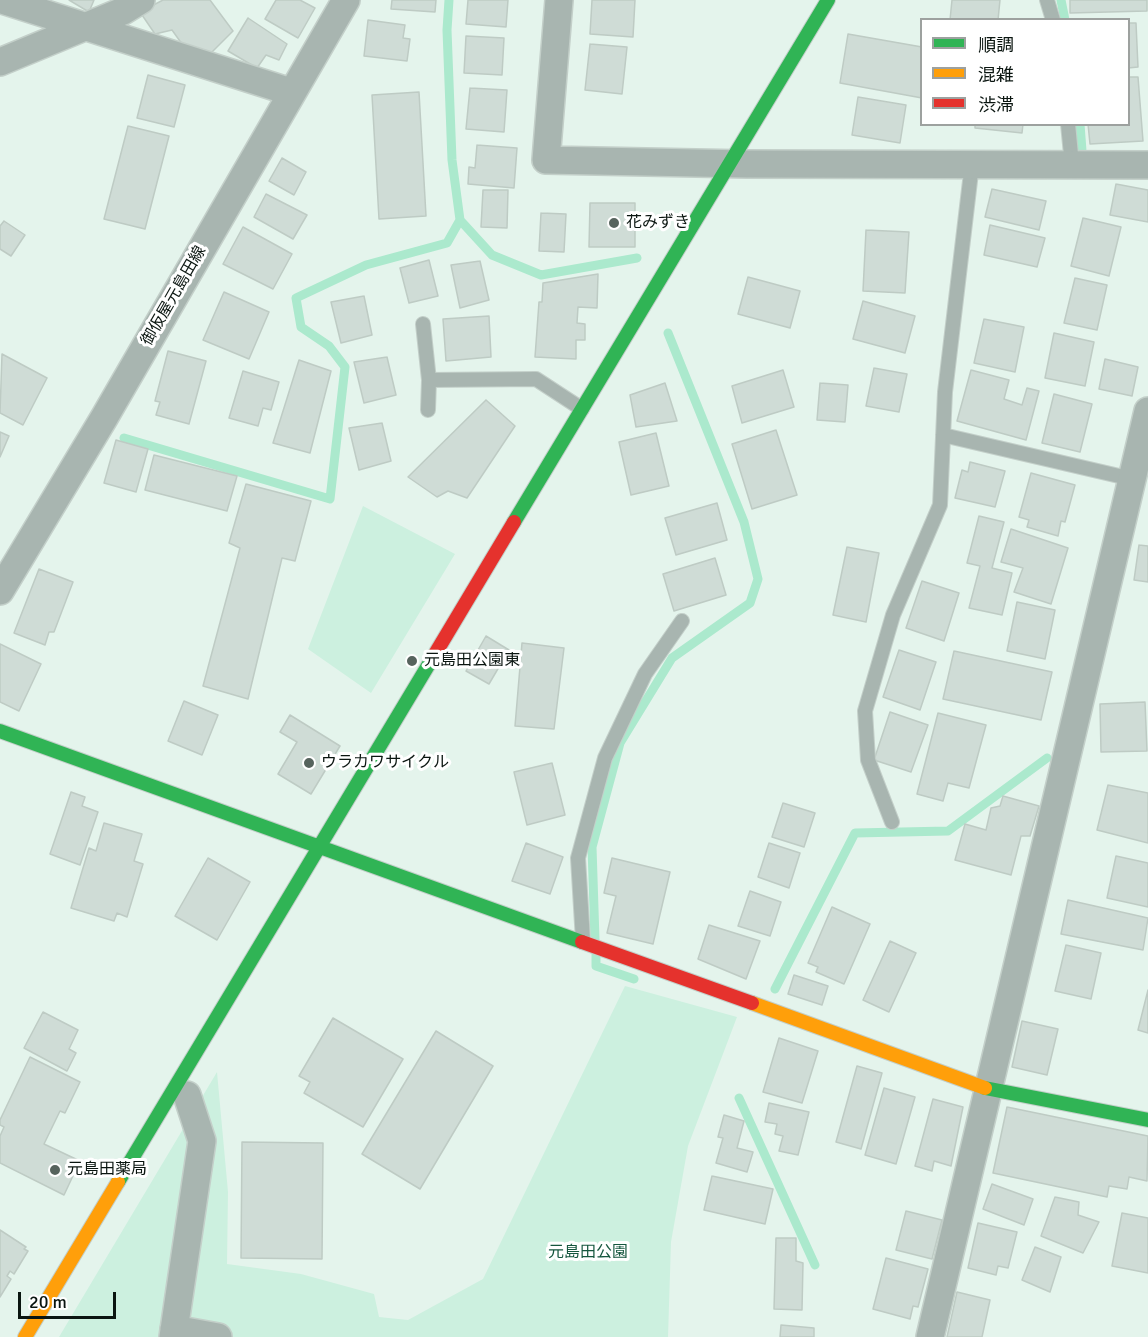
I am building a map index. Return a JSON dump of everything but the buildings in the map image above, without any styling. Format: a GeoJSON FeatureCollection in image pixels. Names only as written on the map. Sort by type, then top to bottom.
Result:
{"type":"FeatureCollection","features":[{"type":"Feature","properties":{"kind":"street"},"geometry":{"type":"LineString","coordinates":[[2,0],[291,93]]}},
{"type":"Feature","properties":{"kind":"street"},"geometry":{"type":"LineString","coordinates":[[0,62],[123,11],[141,0]]}},
{"type":"Feature","properties":{"kind":"street","name":"御仮屋元島田線"},"geometry":{"type":"LineString","coordinates":[[0,591],[104,418],[346,0]]}},
{"type":"Feature","properties":{"kind":"street"},"geometry":{"type":"LineString","coordinates":[[559,0],[546,160],[1148,165]]}},
{"type":"Feature","properties":{"kind":"street"},"geometry":{"type":"LineString","coordinates":[[25,1337],[828,0]]}},
{"type":"Feature","properties":{"kind":"street"},"geometry":{"type":"LineString","coordinates":[[930,1337],[1148,411]]}},
{"type":"Feature","properties":{"kind":"street"},"geometry":{"type":"LineString","coordinates":[[0,731],[989,1089],[1148,1120]]}},
{"type":"Feature","properties":{"kind":"street"},"geometry":{"type":"LineString","coordinates":[[187,1095],[202,1141],[173,1333],[218,1337]]}},
{"type":"Feature","properties":{"kind":"lane"},"geometry":{"type":"LineString","coordinates":[[1047,0],[1052,18]]}},
{"type":"Feature","properties":{"kind":"lane"},"geometry":{"type":"LineString","coordinates":[[1068,126],[1072,165]]}},
{"type":"Feature","properties":{"kind":"lane"},"geometry":{"type":"LineString","coordinates":[[892,822],[868,760],[865,711],[893,615],[940,506],[945,392],[972,164]]}},
{"type":"Feature","properties":{"kind":"lane"},"geometry":{"type":"LineString","coordinates":[[423,324],[429,380],[428,410]]}},
{"type":"Feature","properties":{"kind":"lane"},"geometry":{"type":"LineString","coordinates":[[429,380],[536,379],[582,409]]}},
{"type":"Feature","properties":{"kind":"lane"},"geometry":{"type":"LineString","coordinates":[[943,435],[1132,479]]}},
{"type":"Feature","properties":{"kind":"lane"},"geometry":{"type":"LineString","coordinates":[[584,943],[578,858],[605,758],[645,674],[682,621]]}},
{"type":"Feature","properties":{"kind":"green space"},"geometry":{"type":"Polygon","coordinates":[[[363,506],[455,554],[371,693],[308,649],[363,506]]]}},
{"type":"Feature","properties":{"kind":"green space","name":"元島田公園"},"geometry":{"type":"Polygon","coordinates":[[[625,986],[737,1017],[688,1146],[671,1242],[668,1337],[59,1337],[217,1072],[228,1192],[227,1264],[301,1274],[374,1294],[379,1317],[408,1320],[483,1279],[625,986]]]}},
{"type":"Feature","properties":{"kind":"waterway"},"geometry":{"type":"LineString","coordinates":[[449,0],[447,30],[452,160],[460,220],[492,255],[541,275],[637,258]]}},
{"type":"Feature","properties":{"kind":"waterway"},"geometry":{"type":"LineString","coordinates":[[1061,0],[1065,18]]}},
{"type":"Feature","properties":{"kind":"waterway"},"geometry":{"type":"LineString","coordinates":[[1080,126],[1083,164]]}},
{"type":"Feature","properties":{"kind":"waterway"},"geometry":{"type":"LineString","coordinates":[[124,438],[330,499],[345,367],[329,346],[301,327],[296,298],[366,265],[447,243],[460,220]]}},
{"type":"Feature","properties":{"kind":"waterway"},"geometry":{"type":"LineString","coordinates":[[595,940],[592,847],[620,743],[672,658],[750,603],[758,579],[744,522],[668,333]]}},
{"type":"Feature","properties":{"kind":"waterway"},"geometry":{"type":"LineString","coordinates":[[775,989],[855,833],[948,831],[1047,758]]}},
{"type":"Feature","properties":{"kind":"waterway"},"geometry":{"type":"LineString","coordinates":[[596,954],[596,966],[634,979]]}},
{"type":"Feature","properties":{"kind":"waterway"},"geometry":{"type":"LineString","coordinates":[[739,1098],[815,1265]]}},
{"type":"Feature","properties":{"kind":"traffic: fast"},"geometry":{"type":"LineString","coordinates":[[514,522],[828,0]]}},
{"type":"Feature","properties":{"kind":"traffic: fast"},"geometry":{"type":"LineString","coordinates":[[118,1182],[432,659]]}},
{"type":"Feature","properties":{"kind":"traffic: fast"},"geometry":{"type":"LineString","coordinates":[[0,731],[582,942]]}},
{"type":"Feature","properties":{"kind":"traffic: fast"},"geometry":{"type":"LineString","coordinates":[[985,1088],[1148,1120]]}},
{"type":"Feature","properties":{"kind":"traffic: slow"},"geometry":{"type":"LineString","coordinates":[[752,1003],[985,1088]]}},
{"type":"Feature","properties":{"kind":"traffic: slow"},"geometry":{"type":"LineString","coordinates":[[25,1337],[118,1182]]}},
{"type":"Feature","properties":{"kind":"traffic: jam"},"geometry":{"type":"LineString","coordinates":[[432,659],[514,522]]}},
{"type":"Feature","properties":{"kind":"traffic: jam"},"geometry":{"type":"LineString","coordinates":[[582,942],[752,1003]]}},
{"type":"Feature","properties":{"kind":"place","name":"花みずき"},"geometry":{"type":"Point","coordinates":[614,223]}},
{"type":"Feature","properties":{"kind":"place","name":"元島田公園東"},"geometry":{"type":"Point","coordinates":[412,661]}},
{"type":"Feature","properties":{"kind":"place","name":"ウラカワサイクル"},"geometry":{"type":"Point","coordinates":[309,763]}},
{"type":"Feature","properties":{"kind":"place","name":"元島田薬局"},"geometry":{"type":"Point","coordinates":[55,1170]}}]}
